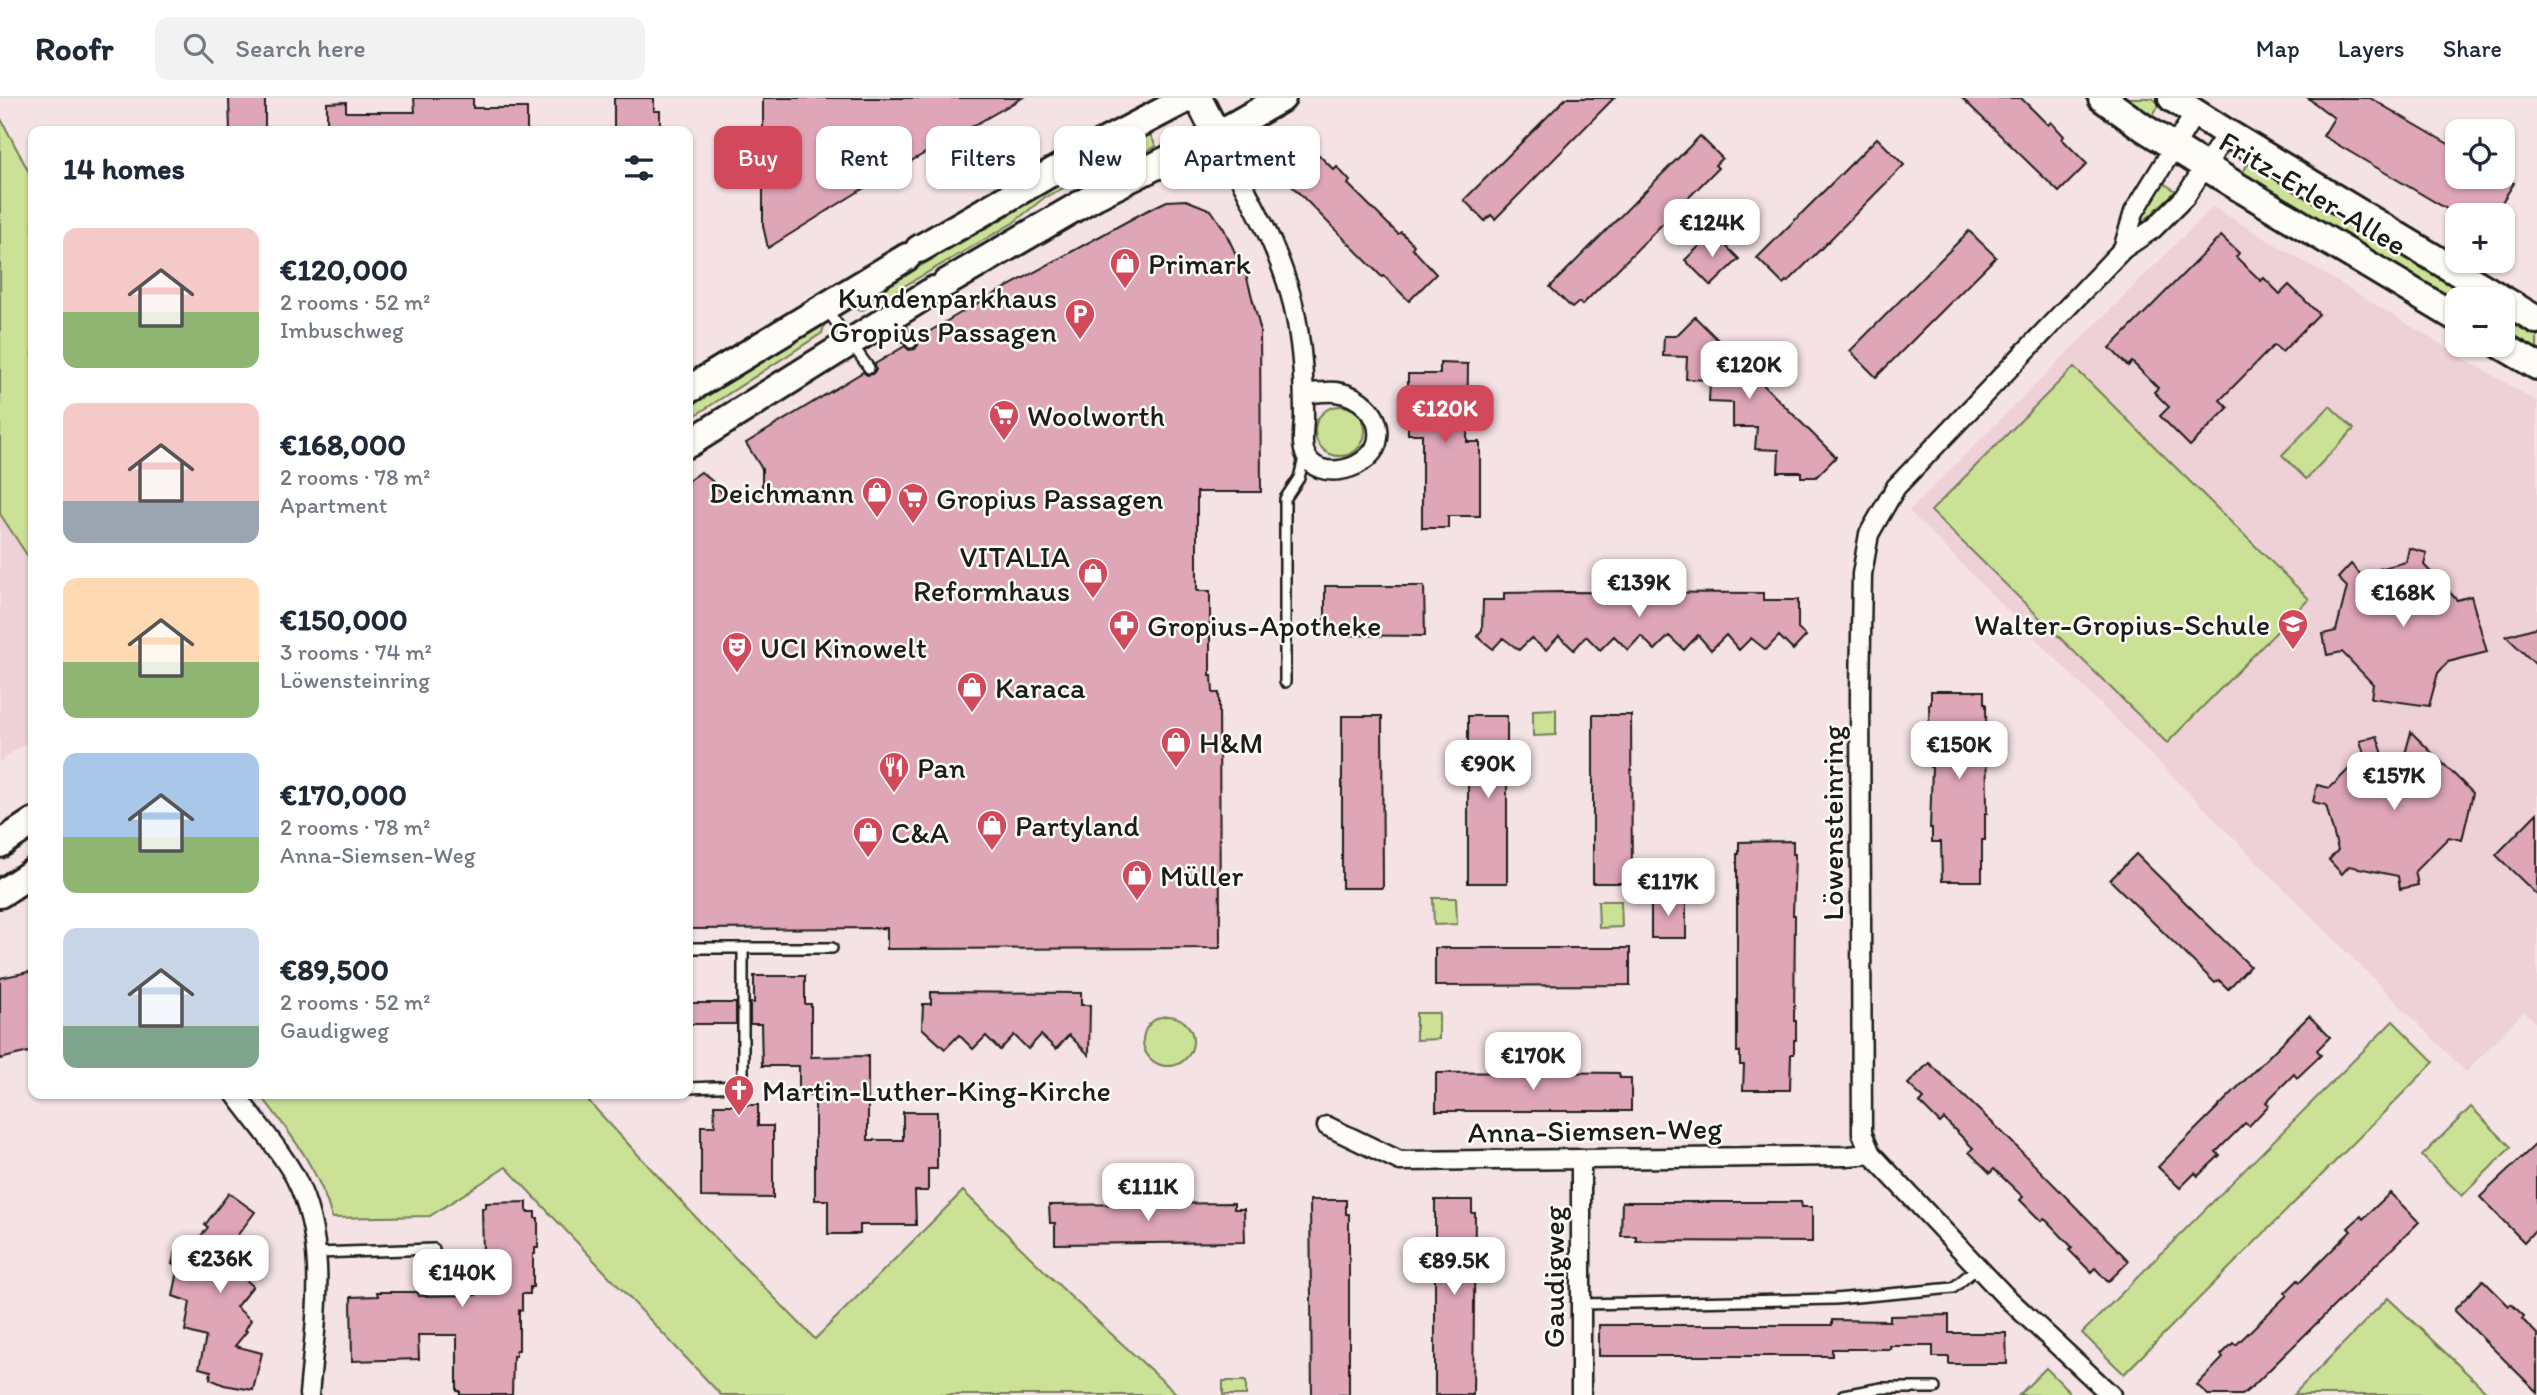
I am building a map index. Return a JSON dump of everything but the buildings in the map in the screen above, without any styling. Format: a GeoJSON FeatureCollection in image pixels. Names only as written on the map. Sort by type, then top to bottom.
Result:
{"type":"FeatureCollection","features":[{"type":"Feature","properties":{"kind":"main road"},"geometry":{"type":"LineString","coordinates":[[1135,126],[1188,98]]}},
{"type":"Feature","properties":{"kind":"main road"},"geometry":{"type":"LineString","coordinates":[[1198,98],[1212,126]]}},
{"type":"Feature","properties":{"kind":"main road"},"geometry":{"type":"LineString","coordinates":[[1233,126],[1282,98]]}},
{"type":"Feature","properties":{"kind":"main road","name":"Fritz-Erler-Allee"},"geometry":{"type":"LineString","coordinates":[[2102,98],[2205,167],[2445,311]]}},
{"type":"Feature","properties":{"kind":"main road","name":"Fritz-Erler-Allee"},"geometry":{"type":"LineString","coordinates":[[2172,98],[2537,320]]}},
{"type":"Feature","properties":{"kind":"main road"},"geometry":{"type":"LineString","coordinates":[[693,441],[891,316],[1095,197],[1160,164]]}},
{"type":"Feature","properties":{"kind":"main road"},"geometry":{"type":"LineString","coordinates":[[693,387],[824,306],[1054,171]]}},
{"type":"Feature","properties":{"kind":"main road"},"geometry":{"type":"LineString","coordinates":[[2515,353],[2537,366]]}},
{"type":"Feature","properties":{"kind":"main road"},"geometry":{"type":"LineString","coordinates":[[0,844],[28,827]]}},
{"type":"Feature","properties":{"kind":"main road"},"geometry":{"type":"LineString","coordinates":[[0,894],[28,875]]}},
{"type":"Feature","properties":{"kind":"street","name":"Löwensteinring"},"geometry":{"type":"LineString","coordinates":[[2123,249],[2134,212],[2195,113]]}},
{"type":"Feature","properties":{"kind":"street","name":"Löwensteinring"},"geometry":{"type":"LineString","coordinates":[[2111,1395],[2071,1360],[1978,1267],[1871,1154],[1862,1133],[1862,584],[1869,534],[1896,487],[2123,249],[2152,229],[2186,197],[2227,133]]}},
{"type":"Feature","properties":{"kind":"street"},"geometry":{"type":"LineString","coordinates":[[1244,189],[1281,264],[1296,316],[1304,394],[1305,453],[1313,463],[1332,472],[1352,469],[1377,446],[1379,434],[1373,414],[1363,403],[1337,392],[1304,394]]}},
{"type":"Feature","properties":{"kind":"street"},"geometry":{"type":"LineString","coordinates":[[239,1099],[294,1176],[310,1218],[317,1253],[309,1395]]}},
{"type":"Feature","properties":{"kind":"street","name":"Anna-Siemsen-Weg"},"geometry":{"type":"LineString","coordinates":[[1328,1126],[1400,1161],[1871,1154]]}},
{"type":"Feature","properties":{"kind":"street","name":"Gaudigweg"},"geometry":{"type":"LineString","coordinates":[[1581,1159],[1581,1395]]}},
{"type":"Feature","properties":{"kind":"lane"},"geometry":{"type":"LineString","coordinates":[[1095,197],[1097,189]]}},
{"type":"Feature","properties":{"kind":"lane"},"geometry":{"type":"LineString","coordinates":[[824,306],[869,368]]}},
{"type":"Feature","properties":{"kind":"lane"},"geometry":{"type":"LineString","coordinates":[[891,316],[911,343]]}},
{"type":"Feature","properties":{"kind":"lane"},"geometry":{"type":"LineString","coordinates":[[1285,682],[1285,499],[1299,478],[1305,453]]}},
{"type":"Feature","properties":{"kind":"lane"},"geometry":{"type":"LineString","coordinates":[[693,948],[832,948]]}},
{"type":"Feature","properties":{"kind":"lane"},"geometry":{"type":"LineString","coordinates":[[693,1088],[743,1086],[743,948]]}},
{"type":"Feature","properties":{"kind":"lane"},"geometry":{"type":"LineString","coordinates":[[317,1253],[434,1249]]}},
{"type":"Feature","properties":{"kind":"lane"},"geometry":{"type":"LineString","coordinates":[[1581,1304],[1835,1299],[1953,1289],[1978,1267]]}},
{"type":"Feature","properties":{"kind":"lane"},"geometry":{"type":"LineString","coordinates":[[1843,1395],[1882,1388],[1935,1388]]}},
{"type":"Feature","properties":{"kind":"shaded area","name":"Walter-Gropius-Schule"},"geometry":{"type":"Polygon","coordinates":[[[2213,207],[2445,347],[2445,357],[2462,357],[2537,402],[2537,1024],[2524,1011],[2466,1072],[1909,511],[2213,207]]]}},
{"type":"Feature","properties":{"kind":"shaded area"},"geometry":{"type":"Polygon","coordinates":[[[0,514],[28,556],[28,741],[0,761],[0,514]]]}},
{"type":"Feature","properties":{"kind":"green space"},"geometry":{"type":"Polygon","coordinates":[[[2122,98],[2152,98],[2160,104],[2150,119],[2122,98]]]}},
{"type":"Feature","properties":{"kind":"green space"},"geometry":{"type":"Polygon","coordinates":[[[0,117],[28,170],[28,556],[0,514],[0,117]]]}},
{"type":"Feature","properties":{"kind":"green space"},"geometry":{"type":"Polygon","coordinates":[[[1149,132],[1156,146],[1146,152],[1146,134],[1149,132]]]}},
{"type":"Feature","properties":{"kind":"green space"},"geometry":{"type":"Polygon","coordinates":[[[2250,160],[2461,287],[2445,287],[2445,298],[2241,176],[2250,160]]]}},
{"type":"Feature","properties":{"kind":"green space"},"geometry":{"type":"Polygon","coordinates":[[[2163,183],[2176,191],[2142,223],[2140,219],[2163,183]]]}},
{"type":"Feature","properties":{"kind":"green space"},"geometry":{"type":"Polygon","coordinates":[[[1054,184],[1054,189],[1062,189],[1045,197],[1013,223],[861,311],[855,309],[858,302],[1009,215],[1039,191],[1054,184]]]}},
{"type":"Feature","properties":{"kind":"green space"},"geometry":{"type":"Polygon","coordinates":[[[2515,320],[2537,333],[2537,353],[2515,339],[2515,320]]]}},
{"type":"Feature","properties":{"kind":"green space"},"geometry":{"type":"Polygon","coordinates":[[[822,321],[822,333],[693,417],[693,397],[822,321]]]}},
{"type":"Feature","properties":{"kind":"green space"},"geometry":{"type":"Polygon","coordinates":[[[2074,367],[2309,599],[2167,743],[1931,511],[2074,367]]]}},
{"type":"Feature","properties":{"kind":"green space"},"geometry":{"type":"Polygon","coordinates":[[[1340,406],[1358,413],[1365,431],[1358,449],[1340,456],[1322,449],[1315,431],[1322,413],[1340,406]]]}},
{"type":"Feature","properties":{"kind":"green space"},"geometry":{"type":"Polygon","coordinates":[[[2330,406],[2354,429],[2306,479],[2282,455],[2330,406]]]}},
{"type":"Feature","properties":{"kind":"green space"},"geometry":{"type":"Polygon","coordinates":[[[1556,709],[1556,735],[1533,736],[1533,710],[1556,709]]]}},
{"type":"Feature","properties":{"kind":"green space"},"geometry":{"type":"Polygon","coordinates":[[[1433,898],[1456,898],[1457,924],[1434,925],[1433,898]]]}},
{"type":"Feature","properties":{"kind":"green space"},"geometry":{"type":"Polygon","coordinates":[[[1598,901],[1621,901],[1622,927],[1599,928],[1598,901]]]}},
{"type":"Feature","properties":{"kind":"green space"},"geometry":{"type":"Polygon","coordinates":[[[1416,1013],[1439,1013],[1439,1039],[1416,1040],[1416,1013]]]}},
{"type":"Feature","properties":{"kind":"green space"},"geometry":{"type":"Polygon","coordinates":[[[1168,1016],[1186,1023],[1193,1041],[1186,1059],[1168,1066],[1150,1059],[1143,1041],[1150,1023],[1168,1016]]]}},
{"type":"Feature","properties":{"kind":"green space"},"geometry":{"type":"Polygon","coordinates":[[[2393,1021],[2434,1062],[2124,1374],[2082,1333],[2393,1021]]]}},
{"type":"Feature","properties":{"kind":"green space"},"geometry":{"type":"Polygon","coordinates":[[[264,1099],[587,1099],[703,1225],[815,1339],[963,1191],[1071,1297],[1178,1395],[721,1395],[506,1167],[430,1216],[332,1218],[320,1184],[292,1137],[264,1099]]]}},
{"type":"Feature","properties":{"kind":"green space"},"geometry":{"type":"Polygon","coordinates":[[[2471,1107],[2511,1147],[2462,1196],[2422,1156],[2471,1107]]]}},
{"type":"Feature","properties":{"kind":"green space"},"geometry":{"type":"Polygon","coordinates":[[[2388,1298],[2490,1395],[2293,1395],[2388,1298]]]}},
{"type":"Feature","properties":{"kind":"green space"},"geometry":{"type":"Polygon","coordinates":[[[2046,1368],[2070,1395],[2019,1395],[2046,1368]]]}},
{"type":"Feature","properties":{"kind":"green space"},"geometry":{"type":"Polygon","coordinates":[[[1223,1381],[1246,1381],[1246,1395],[1223,1395],[1223,1381]]]}},
{"type":"Feature","properties":{"kind":"place","name":"Primark"},"geometry":{"type":"Point","coordinates":[1125,290]}},
{"type":"Feature","properties":{"kind":"place","name":"Kundenparkhaus Gropius Passagen"},"geometry":{"type":"Point","coordinates":[1080,341]}},
{"type":"Feature","properties":{"kind":"place","name":"Woolworth"},"geometry":{"type":"Point","coordinates":[1004,442]}},
{"type":"Feature","properties":{"kind":"place","name":"Deichmann"},"geometry":{"type":"Point","coordinates":[877,519]}},
{"type":"Feature","properties":{"kind":"place","name":"Gropius Passagen"},"geometry":{"type":"Point","coordinates":[913,525]}},
{"type":"Feature","properties":{"kind":"place","name":"VITALIA Reformhaus"},"geometry":{"type":"Point","coordinates":[1093,600]}},
{"type":"Feature","properties":{"kind":"place","name":"Walter-Gropius-Schule"},"geometry":{"type":"Point","coordinates":[2293,651]}},
{"type":"Feature","properties":{"kind":"place","name":"Gropius-Apotheke"},"geometry":{"type":"Point","coordinates":[1124,652]}},
{"type":"Feature","properties":{"kind":"place","name":"UCI Kinowelt"},"geometry":{"type":"Point","coordinates":[737,674]}},
{"type":"Feature","properties":{"kind":"place","name":"Karaca"},"geometry":{"type":"Point","coordinates":[972,714]}},
{"type":"Feature","properties":{"kind":"place","name":"H&M"},"geometry":{"type":"Point","coordinates":[1176,769]}},
{"type":"Feature","properties":{"kind":"place","name":"Pan"},"geometry":{"type":"Point","coordinates":[894,794]}},
{"type":"Feature","properties":{"kind":"place","name":"Partyland"},"geometry":{"type":"Point","coordinates":[992,852]}},
{"type":"Feature","properties":{"kind":"place","name":"C&A"},"geometry":{"type":"Point","coordinates":[868,859]}},
{"type":"Feature","properties":{"kind":"place","name":"Müller"},"geometry":{"type":"Point","coordinates":[1137,902]}},
{"type":"Feature","properties":{"kind":"place","name":"Martin-Luther-King-Kirche"},"geometry":{"type":"Point","coordinates":[739,1117]}}]}
